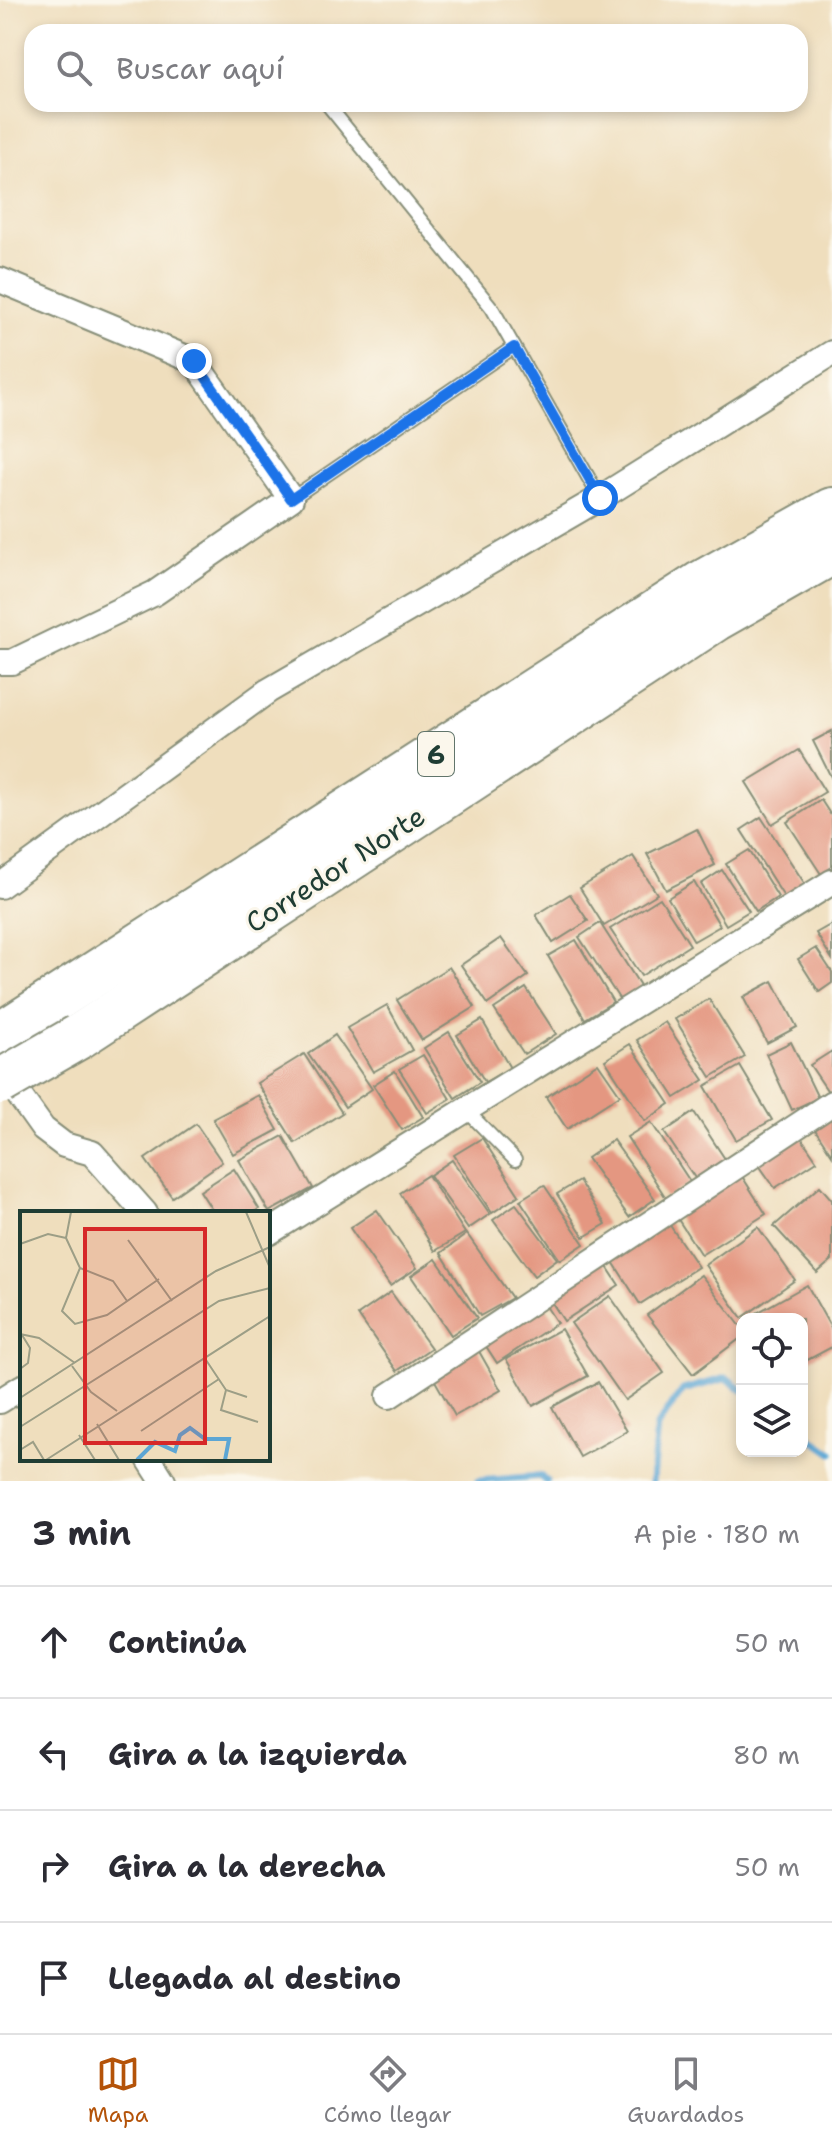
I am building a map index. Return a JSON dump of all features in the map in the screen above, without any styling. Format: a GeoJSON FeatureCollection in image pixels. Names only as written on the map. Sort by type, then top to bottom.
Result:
{"type":"FeatureCollection","features":[{"type":"Feature","properties":{"kind":"highway","name":"Corredor Norte"},"geometry":{"type":"LineString","coordinates":[[0,1035],[700,584],[832,510]]}},
{"type":"Feature","properties":{"kind":"highway","name":"Corredor Norte"},"geometry":{"type":"LineString","coordinates":[[0,1082],[78,1037],[715,619],[832,552]]}},
{"type":"Feature","properties":{"kind":"street"},"geometry":{"type":"LineString","coordinates":[[0,280],[194,361],[291,499],[155,593],[12,662],[0,662]]}},
{"type":"Feature","properties":{"kind":"street"},"geometry":{"type":"LineString","coordinates":[[0,886],[268,691],[600,498],[832,353]]}},
{"type":"Feature","properties":{"kind":"street"},"geometry":{"type":"LineString","coordinates":[[270,1232],[831,886]]}},
{"type":"Feature","properties":{"kind":"street"},"geometry":{"type":"LineString","coordinates":[[0,1068],[43,1129],[64,1145],[92,1153],[143,1211]]}},
{"type":"Feature","properties":{"kind":"street"},"geometry":{"type":"LineString","coordinates":[[389,1396],[832,1103]]}},
{"type":"Feature","properties":{"kind":"street"},"geometry":{"type":"LineString","coordinates":[[0,1401],[20,1388]]}},
{"type":"Feature","properties":{"kind":"street"},"geometry":{"type":"LineString","coordinates":[[150,1461],[163,1481]]}},
{"type":"Feature","properties":{"kind":"lane"},"geometry":{"type":"LineString","coordinates":[[333,112],[492,308],[600,498]]}},
{"type":"Feature","properties":{"kind":"lane"},"geometry":{"type":"LineString","coordinates":[[291,499],[514,347]]}},
{"type":"Feature","properties":{"kind":"lane"},"geometry":{"type":"LineString","coordinates":[[466,1110],[515,1160]]}},
{"type":"Feature","properties":{"kind":"building"},"geometry":{"type":"Polygon","coordinates":[[[832,731],[832,779],[813,741],[832,731]]]}},
{"type":"Feature","properties":{"kind":"building"},"geometry":{"type":"Polygon","coordinates":[[[799,750],[825,792],[772,824],[746,782],[799,750]]]}},
{"type":"Feature","properties":{"kind":"building"},"geometry":{"type":"Polygon","coordinates":[[[821,800],[832,817],[832,867],[821,874],[787,822],[821,800]]]}},
{"type":"Feature","properties":{"kind":"building"},"geometry":{"type":"Polygon","coordinates":[[[761,817],[805,884],[784,897],[741,830],[761,817]]]}},
{"type":"Feature","properties":{"kind":"building"},"geometry":{"type":"Polygon","coordinates":[[[697,829],[715,865],[666,890],[647,854],[697,829]]]}},
{"type":"Feature","properties":{"kind":"building"},"geometry":{"type":"Polygon","coordinates":[[[749,850],[778,897],[756,911],[726,864],[749,850]]]}},
{"type":"Feature","properties":{"kind":"building"},"geometry":{"type":"Polygon","coordinates":[[[633,856],[657,894],[604,926],[580,888],[633,856]]]}},
{"type":"Feature","properties":{"kind":"building"},"geometry":{"type":"Polygon","coordinates":[[[722,870],[749,911],[726,925],[701,884],[722,870]]]}},
{"type":"Feature","properties":{"kind":"building"},"geometry":{"type":"Polygon","coordinates":[[[694,882],[720,926],[694,941],[668,898],[694,882]]]}},
{"type":"Feature","properties":{"kind":"building"},"geometry":{"type":"Polygon","coordinates":[[[570,894],[588,921],[553,943],[536,915],[570,894]]]}},
{"type":"Feature","properties":{"kind":"building"},"geometry":{"type":"Polygon","coordinates":[[[660,898],[690,945],[641,976],[610,929],[660,898]]]}},
{"type":"Feature","properties":{"kind":"building"},"geometry":{"type":"Polygon","coordinates":[[[600,923],[641,987],[620,1000],[579,937],[600,923]]]}},
{"type":"Feature","properties":{"kind":"building"},"geometry":{"type":"Polygon","coordinates":[[[832,924],[832,959],[816,933],[832,924]]]}},
{"type":"Feature","properties":{"kind":"building"},"geometry":{"type":"Polygon","coordinates":[[[501,938],[528,976],[488,1004],[461,965],[501,938]]]}},
{"type":"Feature","properties":{"kind":"building"},"geometry":{"type":"Polygon","coordinates":[[[576,940],[613,1002],[585,1019],[548,956],[576,940]]]}},
{"type":"Feature","properties":{"kind":"building"},"geometry":{"type":"Polygon","coordinates":[[[816,948],[832,972],[832,983],[819,992],[798,959],[816,948]]]}},
{"type":"Feature","properties":{"kind":"building"},"geometry":{"type":"Polygon","coordinates":[[[449,967],[475,1007],[422,1040],[397,1000],[449,967]]]}},
{"type":"Feature","properties":{"kind":"building"},"geometry":{"type":"Polygon","coordinates":[[[773,981],[797,1027],[767,1043],[743,997],[773,981]]]}},
{"type":"Feature","properties":{"kind":"building"},"geometry":{"type":"Polygon","coordinates":[[[526,988],[556,1034],[524,1054],[494,1009],[526,988]]]}},
{"type":"Feature","properties":{"kind":"building"},"geometry":{"type":"Polygon","coordinates":[[[709,999],[745,1057],[711,1077],[675,1019],[709,999]]]}},
{"type":"Feature","properties":{"kind":"building"},"geometry":{"type":"Polygon","coordinates":[[[387,1005],[412,1050],[373,1072],[347,1028],[387,1005]]]}},
{"type":"Feature","properties":{"kind":"building"},"geometry":{"type":"Polygon","coordinates":[[[482,1020],[510,1068],[485,1082],[457,1035],[482,1020]]]}},
{"type":"Feature","properties":{"kind":"building"},"geometry":{"type":"Polygon","coordinates":[[[665,1022],[704,1080],[675,1098],[637,1040],[665,1022]]]}},
{"type":"Feature","properties":{"kind":"building"},"geometry":{"type":"Polygon","coordinates":[[[449,1032],[480,1082],[455,1098],[424,1048],[449,1032]]]}},
{"type":"Feature","properties":{"kind":"building"},"geometry":{"type":"Polygon","coordinates":[[[335,1035],[372,1089],[345,1107],[308,1054],[335,1035]]]}},
{"type":"Feature","properties":{"kind":"building"},"geometry":{"type":"Polygon","coordinates":[[[791,1042],[818,1098],[792,1110],[766,1054],[791,1042]]]}},
{"type":"Feature","properties":{"kind":"building"},"geometry":{"type":"Polygon","coordinates":[[[630,1044],[670,1104],[645,1121],[605,1060],[630,1044]]]}},
{"type":"Feature","properties":{"kind":"building"},"geometry":{"type":"Polygon","coordinates":[[[832,1051],[832,1091],[829,1093],[810,1065],[832,1051]]]}},
{"type":"Feature","properties":{"kind":"building"},"geometry":{"type":"Polygon","coordinates":[[[304,1054],[342,1113],[295,1143],[257,1083],[304,1054]]]}},
{"type":"Feature","properties":{"kind":"building"},"geometry":{"type":"Polygon","coordinates":[[[423,1055],[450,1099],[427,1113],[399,1069],[423,1055]]]}},
{"type":"Feature","properties":{"kind":"building"},"geometry":{"type":"Polygon","coordinates":[[[598,1063],[620,1095],[567,1129],[546,1097],[598,1063]]]}},
{"type":"Feature","properties":{"kind":"building"},"geometry":{"type":"Polygon","coordinates":[[[740,1066],[772,1120],[736,1140],[705,1086],[740,1066]]]}},
{"type":"Feature","properties":{"kind":"building"},"geometry":{"type":"Polygon","coordinates":[[[395,1071],[423,1117],[402,1130],[373,1085],[395,1071]]]}},
{"type":"Feature","properties":{"kind":"building"},"geometry":{"type":"Polygon","coordinates":[[[258,1095],[278,1130],[233,1154],[213,1119],[258,1095]]]}},
{"type":"Feature","properties":{"kind":"building"},"geometry":{"type":"Polygon","coordinates":[[[832,1108],[832,1155],[810,1122],[832,1108]]]}},
{"type":"Feature","properties":{"kind":"building"},"geometry":{"type":"Polygon","coordinates":[[[694,1112],[731,1168],[701,1187],[664,1132],[694,1112]]]}},
{"type":"Feature","properties":{"kind":"building"},"geometry":{"type":"Polygon","coordinates":[[[651,1122],[691,1183],[666,1198],[627,1137],[651,1122]]]}},
{"type":"Feature","properties":{"kind":"building"},"geometry":{"type":"Polygon","coordinates":[[[196,1124],[222,1162],[172,1197],[145,1159],[196,1124]]]}},
{"type":"Feature","properties":{"kind":"building"},"geometry":{"type":"Polygon","coordinates":[[[796,1130],[817,1161],[775,1188],[754,1158],[796,1130]]]}},
{"type":"Feature","properties":{"kind":"building"},"geometry":{"type":"Polygon","coordinates":[[[283,1136],[313,1188],[268,1211],[239,1160],[283,1136]]]}},
{"type":"Feature","properties":{"kind":"building"},"geometry":{"type":"Polygon","coordinates":[[[482,1138],[519,1195],[492,1213],[454,1155],[482,1138]]]}},
{"type":"Feature","properties":{"kind":"building"},"geometry":{"type":"Polygon","coordinates":[[[613,1140],[655,1199],[629,1217],[587,1158],[613,1140]]]}},
{"type":"Feature","properties":{"kind":"building"},"geometry":{"type":"Polygon","coordinates":[[[452,1160],[490,1214],[468,1229],[430,1175],[452,1160]]]}},
{"type":"Feature","properties":{"kind":"building"},"geometry":{"type":"Polygon","coordinates":[[[234,1169],[259,1209],[213,1211],[200,1191],[234,1169]]]}},
{"type":"Feature","properties":{"kind":"building"},"geometry":{"type":"Polygon","coordinates":[[[738,1170],[766,1214],[701,1255],[672,1210],[738,1170]]]}},
{"type":"Feature","properties":{"kind":"building"},"geometry":{"type":"Polygon","coordinates":[[[428,1175],[465,1233],[435,1251],[400,1193],[428,1175]]]}},
{"type":"Feature","properties":{"kind":"building"},"geometry":{"type":"Polygon","coordinates":[[[579,1181],[606,1224],[584,1237],[557,1194],[579,1181]]]}},
{"type":"Feature","properties":{"kind":"building"},"geometry":{"type":"Polygon","coordinates":[[[544,1185],[584,1244],[560,1260],[520,1200],[544,1185]]]}},
{"type":"Feature","properties":{"kind":"building"},"geometry":{"type":"Polygon","coordinates":[[[820,1186],[832,1200],[832,1260],[817,1273],[774,1226],[820,1186]]]}},
{"type":"Feature","properties":{"kind":"building"},"geometry":{"type":"Polygon","coordinates":[[[516,1204],[557,1259],[534,1276],[493,1220],[516,1204]]]}},
{"type":"Feature","properties":{"kind":"building"},"geometry":{"type":"Polygon","coordinates":[[[377,1210],[417,1268],[390,1286],[350,1228],[377,1210]]]}},
{"type":"Feature","properties":{"kind":"building"},"geometry":{"type":"Polygon","coordinates":[[[665,1218],[698,1267],[640,1304],[608,1254],[665,1218]]]}},
{"type":"Feature","properties":{"kind":"building"},"geometry":{"type":"Polygon","coordinates":[[[758,1227],[795,1280],[749,1313],[739,1313],[705,1265],[758,1227]]]}},
{"type":"Feature","properties":{"kind":"building"},"geometry":{"type":"Polygon","coordinates":[[[467,1234],[512,1298],[480,1316],[441,1253],[467,1234]]]}},
{"type":"Feature","properties":{"kind":"building"},"geometry":{"type":"Polygon","coordinates":[[[436,1259],[477,1318],[451,1335],[411,1276],[436,1259]]]}},
{"type":"Feature","properties":{"kind":"building"},"geometry":{"type":"Polygon","coordinates":[[[602,1259],[619,1285],[564,1321],[547,1295],[602,1259]]]}},
{"type":"Feature","properties":{"kind":"building"},"geometry":{"type":"Polygon","coordinates":[[[701,1275],[736,1320],[736,1342],[693,1374],[647,1315],[701,1275]]]}},
{"type":"Feature","properties":{"kind":"building"},"geometry":{"type":"Polygon","coordinates":[[[807,1285],[832,1330],[832,1347],[808,1360],[808,1313],[757,1313],[807,1285]]]}},
{"type":"Feature","properties":{"kind":"building"},"geometry":{"type":"Polygon","coordinates":[[[391,1292],[431,1348],[397,1371],[358,1315],[391,1292]]]}},
{"type":"Feature","properties":{"kind":"building"},"geometry":{"type":"Polygon","coordinates":[[[610,1296],[664,1373],[625,1400],[571,1323],[610,1296]]]}},
{"type":"Feature","properties":{"kind":"building"},"geometry":{"type":"Polygon","coordinates":[[[542,1300],[557,1323],[497,1363],[482,1340],[542,1300]]]}},
{"type":"Feature","properties":{"kind":"building"},"geometry":{"type":"Polygon","coordinates":[[[561,1329],[588,1376],[533,1406],[506,1359],[561,1329]]]}},
{"type":"Feature","properties":{"kind":"building"},"geometry":{"type":"Polygon","coordinates":[[[476,1346],[501,1390],[455,1416],[430,1372],[476,1346]]]}},
{"type":"Feature","properties":{"kind":"building"},"geometry":{"type":"Polygon","coordinates":[[[598,1382],[627,1431],[580,1457],[552,1407],[598,1382]]]}},
{"type":"Feature","properties":{"kind":"waterway"},"geometry":{"type":"LineString","coordinates":[[652,1481],[657,1426],[683,1390],[727,1378],[736,1385]]}},
{"type":"Feature","properties":{"kind":"waterway"},"geometry":{"type":"LineString","coordinates":[[808,1436],[832,1453]]}},
{"type":"Feature","properties":{"kind":"waterway"},"geometry":{"type":"LineString","coordinates":[[478,1481],[540,1476],[546,1481]]}},
{"type":"Feature","properties":{"kind":"route"},"geometry":{"type":"LineString","coordinates":[[194,361],[291,499],[514,347],[600,498]]}}]}
